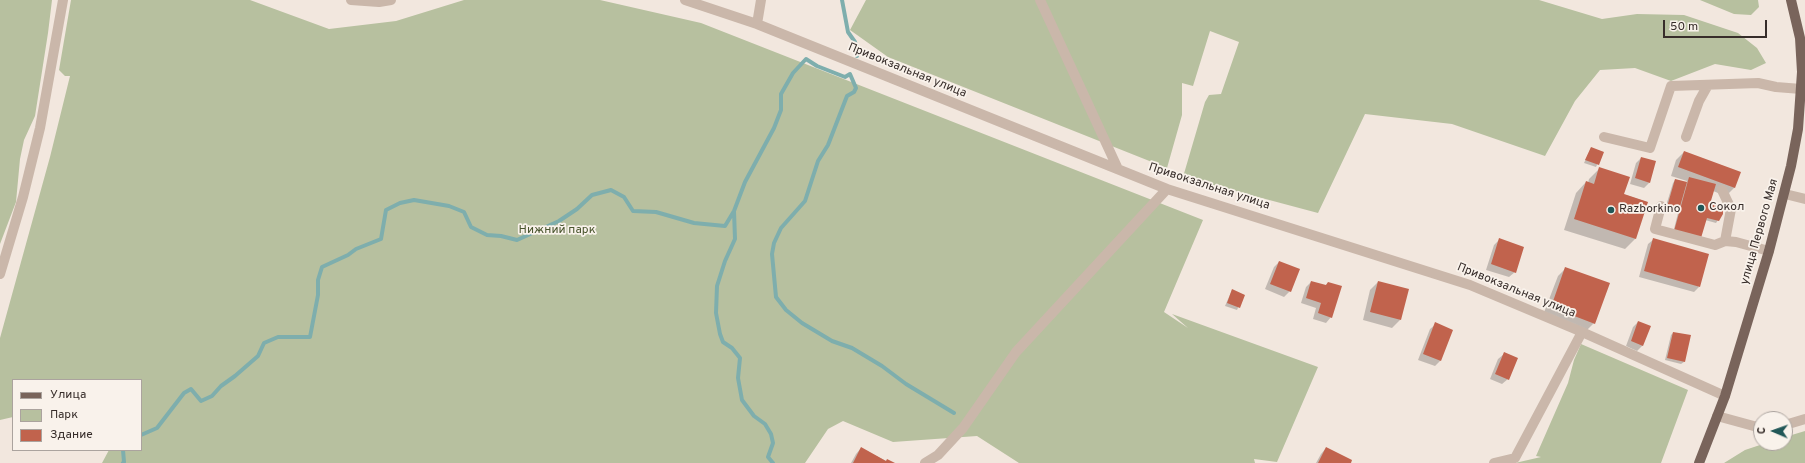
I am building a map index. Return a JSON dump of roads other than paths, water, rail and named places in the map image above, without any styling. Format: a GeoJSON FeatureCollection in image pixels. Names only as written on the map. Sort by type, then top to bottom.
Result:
{"type":"FeatureCollection","features":[{"type":"Feature","properties":{"kind":"main road","name":"улица Первого Мая"},"geometry":{"type":"LineString","coordinates":[[1699,463],[1725,396],[1769,251],[1785,194],[1798,129],[1801,88],[1800,38],[1790,0]]}},
{"type":"Feature","properties":{"kind":"street"},"geometry":{"type":"LineString","coordinates":[[0,274],[40,128],[59,28],[62,0]]}},
{"type":"Feature","properties":{"kind":"street"},"geometry":{"type":"LineString","coordinates":[[351,0],[379,2],[391,0]]}},
{"type":"Feature","properties":{"kind":"street","name":"Привокзальная улица"},"geometry":{"type":"LineString","coordinates":[[685,0],[757,24],[1167,189],[1470,285],[1582,332],[1725,396]]}},
{"type":"Feature","properties":{"kind":"street"},"geometry":{"type":"LineString","coordinates":[[757,24],[761,0]]}},
{"type":"Feature","properties":{"kind":"street"},"geometry":{"type":"LineString","coordinates":[[1040,0],[1118,169]]}},
{"type":"Feature","properties":{"kind":"street"},"geometry":{"type":"LineString","coordinates":[[1604,137],[1650,148],[1671,86],[1758,83],[1776,87],[1801,88]]}},
{"type":"Feature","properties":{"kind":"street"},"geometry":{"type":"LineString","coordinates":[[1686,137],[1698,101],[1708,85]]}},
{"type":"Feature","properties":{"kind":"street"},"geometry":{"type":"LineString","coordinates":[[925,463],[938,455],[963,428],[1016,352],[1167,189]]}},
{"type":"Feature","properties":{"kind":"street"},"geometry":{"type":"LineString","coordinates":[[1722,190],[1730,209],[1725,241]]}},
{"type":"Feature","properties":{"kind":"street"},"geometry":{"type":"LineString","coordinates":[[1785,194],[1805,199]]}},
{"type":"Feature","properties":{"kind":"street"},"geometry":{"type":"LineString","coordinates":[[1661,206],[1655,228],[1715,245],[1725,241],[1736,242],[1769,251]]}},
{"type":"Feature","properties":{"kind":"street"},"geometry":{"type":"LineString","coordinates":[[1494,463],[1515,458],[1582,332]]}},
{"type":"Feature","properties":{"kind":"street"},"geometry":{"type":"LineString","coordinates":[[1717,416],[1753,426]]}},
{"type":"Feature","properties":{"kind":"street"},"geometry":{"type":"LineString","coordinates":[[1793,423],[1805,419]]}},
{"type":"Feature","properties":{"kind":"waterway"},"geometry":{"type":"LineString","coordinates":[[842,0],[848,32],[855,42],[858,50],[857,56]]}},
{"type":"Feature","properties":{"kind":"waterway"},"geometry":{"type":"LineString","coordinates":[[142,435],[157,428],[184,393],[191,389],[201,401],[212,396],[221,386],[258,356],[264,343],[278,337],[310,337],[318,295],[318,280],[322,267],[348,255],[356,249],[381,239],[386,210],[400,203],[414,200],[449,206],[464,212],[471,227],[487,235],[501,236],[517,240],[559,221],[577,209],[592,195],[611,190],[624,197],[633,211],[656,212],[694,223],[725,226],[734,211],[745,182],[774,128],[781,110],[781,94],[793,73],[806,59],[817,66],[845,77],[850,74],[856,88],[854,92],[847,96],[828,145],[818,161],[805,201],[781,228],[774,243],[772,254],[776,297],[786,310],[802,323],[832,341],[852,348],[882,366],[906,384],[954,413]]}},
{"type":"Feature","properties":{"kind":"waterway"},"geometry":{"type":"LineString","coordinates":[[734,211],[735,239],[725,261],[717,286],[716,313],[723,342],[732,348],[740,358],[738,378],[742,400],[754,416],[765,424],[771,434],[773,443],[768,457],[773,463]]}},
{"type":"Feature","properties":{"kind":"waterway"},"geometry":{"type":"LineString","coordinates":[[123,451],[123,463]]}},
{"type":"Feature","properties":{"kind":"place","name":"Сокол"},"geometry":{"type":"Point","coordinates":[1701,208]}},
{"type":"Feature","properties":{"kind":"place","name":"Razborkino"},"geometry":{"type":"Point","coordinates":[1611,210]}},
{"type":"Feature","properties":{"kind":"park label","name":"Нижний парк"},"geometry":{"type":"Point","coordinates":[557,231]}}]}
